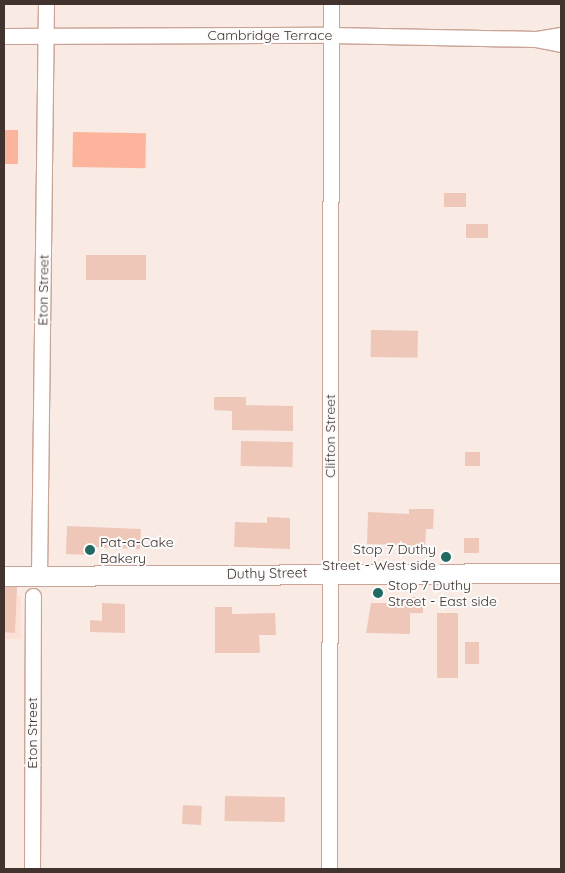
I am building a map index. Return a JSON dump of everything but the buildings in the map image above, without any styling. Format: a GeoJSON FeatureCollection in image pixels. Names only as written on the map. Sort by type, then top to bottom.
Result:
{"type":"FeatureCollection","features":[{"type":"Feature","properties":{"kind":"street","name":"Eton Street"},"geometry":{"type":"LineString","coordinates":[[40,576],[46,4]]}},
{"type":"Feature","properties":{"kind":"street","name":"Clifton Street"},"geometry":{"type":"LineString","coordinates":[[329,869],[331,4]]}},
{"type":"Feature","properties":{"kind":"street","name":"Cambridge Terrace"},"geometry":{"type":"LineString","coordinates":[[4,36],[331,34],[535,39],[561,44]]}},
{"type":"Feature","properties":{"kind":"street","name":"Cambridge Terrace"},"geometry":{"type":"LineString","coordinates":[[535,39],[561,34]]}},
{"type":"Feature","properties":{"kind":"street","name":"Duthy Street"},"geometry":{"type":"LineString","coordinates":[[4,576],[329,572],[561,574]]}},
{"type":"Feature","properties":{"kind":"street","name":"Eton Street"},"geometry":{"type":"LineString","coordinates":[[32,869],[33,596]]}},
{"type":"Feature","properties":{"kind":"shaded area"},"geometry":{"type":"Polygon","coordinates":[[[4,130],[18,130],[18,164],[4,164],[4,130]]]}},
{"type":"Feature","properties":{"kind":"shaded area"},"geometry":{"type":"Polygon","coordinates":[[[73,132],[146,133],[145,168],[72,167],[73,132]]]}},
{"type":"Feature","properties":{"kind":"shaded area"},"geometry":{"type":"Polygon","coordinates":[[[4,596],[21,596],[21,639],[4,639],[4,596]]]}},
{"type":"Feature","properties":{"kind":"place","name":"Pat-a-Cake Bakery"},"geometry":{"type":"Point","coordinates":[90,550]}},
{"type":"Feature","properties":{"kind":"place","name":"Stop 7 Duthy Street - West side"},"geometry":{"type":"Point","coordinates":[446,557]}},
{"type":"Feature","properties":{"kind":"place","name":"Stop 7 Duthy Street - East side"},"geometry":{"type":"Point","coordinates":[378,593]}}]}
